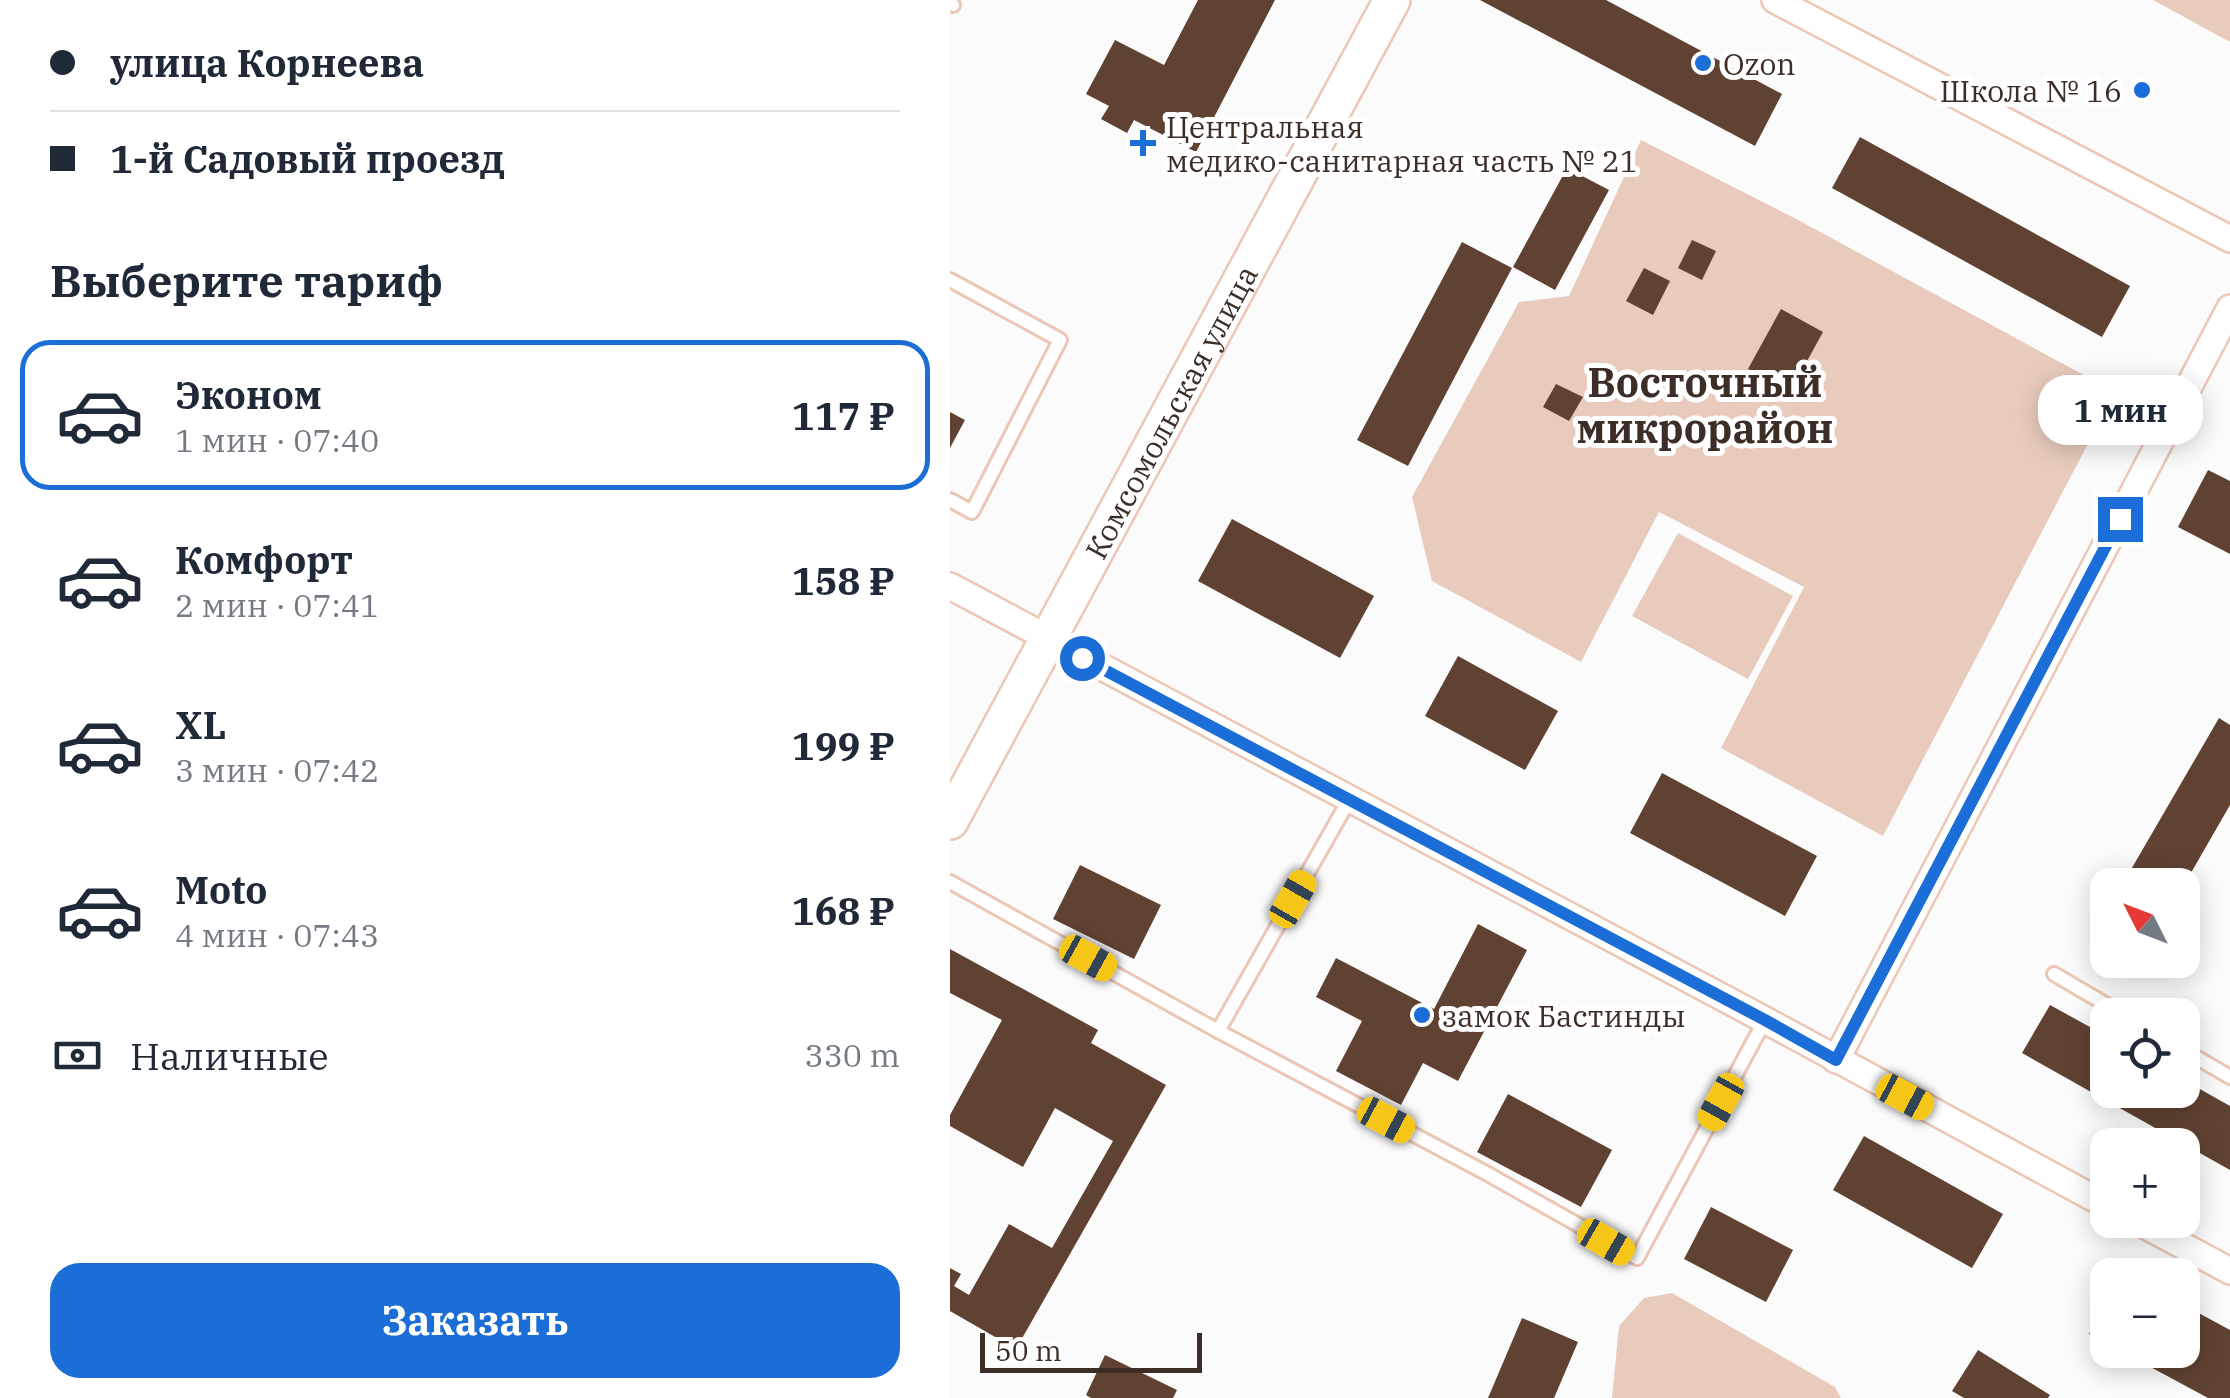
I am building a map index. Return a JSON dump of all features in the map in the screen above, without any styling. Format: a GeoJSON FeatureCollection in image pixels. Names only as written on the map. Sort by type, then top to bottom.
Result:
{"type":"FeatureCollection","features":[{"type":"Feature","properties":{"kind":"street","name":"Комсомольская улица"},"geometry":{"type":"LineString","coordinates":[[950,821],[1392,0]]}},
{"type":"Feature","properties":{"kind":"street"},"geometry":{"type":"LineString","coordinates":[[1775,0],[2230,239]]}},
{"type":"Feature","properties":{"kind":"street"},"geometry":{"type":"LineString","coordinates":[[1836,1060],[2230,308]]}},
{"type":"Feature","properties":{"kind":"street"},"geometry":{"type":"LineString","coordinates":[[950,586],[2090,1196]]}},
{"type":"Feature","properties":{"kind":"street"},"geometry":{"type":"LineString","coordinates":[[2168,1238],[2230,1271]]}},
{"type":"Feature","properties":{"kind":"lane"},"geometry":{"type":"LineString","coordinates":[[950,280],[1060,340],[972,512],[950,500]]}},
{"type":"Feature","properties":{"kind":"lane"},"geometry":{"type":"LineString","coordinates":[[1218,1031],[1349,800]]}},
{"type":"Feature","properties":{"kind":"lane"},"geometry":{"type":"LineString","coordinates":[[950,882],[1636,1258],[1765,1020]]}},
{"type":"Feature","properties":{"kind":"lane"},"geometry":{"type":"LineString","coordinates":[[2054,974],[2095,998]]}},
{"type":"Feature","properties":{"kind":"lane"},"geometry":{"type":"LineString","coordinates":[[2200,1060],[2230,1077]]}},
{"type":"Feature","properties":{"kind":"shaded area"},"geometry":{"type":"Polygon","coordinates":[[[2153,0],[2230,0],[2230,42],[2153,0]]]}},
{"type":"Feature","properties":{"kind":"shaded area"},"geometry":{"type":"Polygon","coordinates":[[[1641,140],[1800,221],[2115,392],[1883,836],[1721,748],[1804,587],[1659,512],[1581,662],[1432,581],[1412,497],[1519,302],[1569,296],[1641,140]]]}},
{"type":"Feature","properties":{"kind":"shaded area"},"geometry":{"type":"Polygon","coordinates":[[[1678,533],[1793,596],[1748,679],[1632,616],[1678,533]]]}},
{"type":"Feature","properties":{"kind":"shaded area"},"geometry":{"type":"Polygon","coordinates":[[[1672,1293],[1835,1387],[1841,1398],[1612,1398],[1619,1326],[1644,1298],[1672,1293]]]}},
{"type":"Feature","properties":{"kind":"building"},"geometry":{"type":"Polygon","coordinates":[[[1198,0],[1275,0],[1196,152],[1134,120],[1127,133],[1101,119],[1109,106],[1086,94],[1115,40],[1164,65],[1198,0]]]}},
{"type":"Feature","properties":{"kind":"building"},"geometry":{"type":"Polygon","coordinates":[[[1480,0],[1606,0],[1782,94],[1755,146],[1480,0]]]}},
{"type":"Feature","properties":{"kind":"building"},"geometry":{"type":"Polygon","coordinates":[[[1860,137],[2130,286],[2102,337],[1832,188],[1860,137]]]}},
{"type":"Feature","properties":{"kind":"building"},"geometry":{"type":"Polygon","coordinates":[[[1567,168],[1609,190],[1555,290],[1513,267],[1567,168]]]}},
{"type":"Feature","properties":{"kind":"building"},"geometry":{"type":"Polygon","coordinates":[[[1692,240],[1716,251],[1702,280],[1678,268],[1692,240]]]}},
{"type":"Feature","properties":{"kind":"building"},"geometry":{"type":"Polygon","coordinates":[[[1462,242],[1512,268],[1408,466],[1357,440],[1462,242]]]}},
{"type":"Feature","properties":{"kind":"building"},"geometry":{"type":"Polygon","coordinates":[[[1644,268],[1670,281],[1653,315],[1626,301],[1644,268]]]}},
{"type":"Feature","properties":{"kind":"building"},"geometry":{"type":"Polygon","coordinates":[[[1781,309],[1823,332],[1790,392],[1748,369],[1781,309]]]}},
{"type":"Feature","properties":{"kind":"building"},"geometry":{"type":"Polygon","coordinates":[[[1556,384],[1583,397],[1569,421],[1543,407],[1556,384]]]}},
{"type":"Feature","properties":{"kind":"building"},"geometry":{"type":"Polygon","coordinates":[[[950,412],[965,420],[950,448],[950,412]]]}},
{"type":"Feature","properties":{"kind":"building"},"geometry":{"type":"Polygon","coordinates":[[[2208,470],[2230,481],[2230,554],[2178,527],[2208,470]]]}},
{"type":"Feature","properties":{"kind":"building"},"geometry":{"type":"Polygon","coordinates":[[[1232,519],[1374,596],[1340,658],[1198,581],[1232,519]]]}},
{"type":"Feature","properties":{"kind":"building"},"geometry":{"type":"Polygon","coordinates":[[[1458,656],[1558,711],[1525,770],[1425,716],[1458,656]]]}},
{"type":"Feature","properties":{"kind":"building"},"geometry":{"type":"Polygon","coordinates":[[[2219,718],[2230,725],[2230,805],[2194,868],[2132,868],[2219,718]]]}},
{"type":"Feature","properties":{"kind":"building"},"geometry":{"type":"Polygon","coordinates":[[[1662,773],[1817,856],[1785,916],[1630,833],[1662,773]]]}},
{"type":"Feature","properties":{"kind":"building"},"geometry":{"type":"Polygon","coordinates":[[[1080,865],[1161,905],[1134,959],[1053,919],[1080,865]]]}},
{"type":"Feature","properties":{"kind":"building","name":"замок Бастинды"},"geometry":{"type":"Polygon","coordinates":[[[1478,924],[1527,950],[1458,1081],[1423,1063],[1401,1105],[1336,1071],[1362,1021],[1316,997],[1336,958],[1434,1009],[1478,924]]]}},
{"type":"Feature","properties":{"kind":"building"},"geometry":{"type":"Polygon","coordinates":[[[950,949],[1098,1030],[1091,1043],[1166,1085],[1016,1349],[950,1311],[950,1268],[961,1274],[954,1286],[969,1295],[1009,1224],[1052,1248],[1113,1141],[1055,1108],[1023,1167],[950,1126],[950,1115],[1002,1020],[950,993],[950,949]]]}},
{"type":"Feature","properties":{"kind":"building"},"geometry":{"type":"Polygon","coordinates":[[[2050,1005],[2090,1027],[2090,1091],[2022,1053],[2050,1005]]]}},
{"type":"Feature","properties":{"kind":"building"},"geometry":{"type":"Polygon","coordinates":[[[2200,1089],[2230,1106],[2230,1170],[2200,1153],[2200,1128],[2155,1128],[2120,1108],[2200,1108],[2200,1089]]]}},
{"type":"Feature","properties":{"kind":"building"},"geometry":{"type":"Polygon","coordinates":[[[1508,1094],[1612,1150],[1581,1207],[1477,1152],[1508,1094]]]}},
{"type":"Feature","properties":{"kind":"building"},"geometry":{"type":"Polygon","coordinates":[[[1864,1136],[2003,1214],[1972,1268],[1833,1190],[1864,1136]]]}},
{"type":"Feature","properties":{"kind":"building"},"geometry":{"type":"Polygon","coordinates":[[[1711,1207],[1793,1250],[1766,1302],[1684,1259],[1711,1207]]]}},
{"type":"Feature","properties":{"kind":"building"},"geometry":{"type":"Polygon","coordinates":[[[2200,1314],[2230,1330],[2230,1398],[2208,1398],[2152,1368],[2200,1368],[2200,1314]]]}},
{"type":"Feature","properties":{"kind":"building"},"geometry":{"type":"Polygon","coordinates":[[[1522,1318],[1578,1342],[1554,1398],[1488,1398],[1522,1318]]]}},
{"type":"Feature","properties":{"kind":"building"},"geometry":{"type":"Polygon","coordinates":[[[1978,1350],[2050,1395],[1964,1398],[1952,1391],[1978,1350]]]}},
{"type":"Feature","properties":{"kind":"building"},"geometry":{"type":"Polygon","coordinates":[[[1105,1355],[1177,1390],[1173,1398],[1086,1395],[1105,1355]]]}},
{"type":"Feature","properties":{"kind":"place","name":"Ozon"},"geometry":{"type":"Point","coordinates":[1703,63]}},
{"type":"Feature","properties":{"kind":"place","name":"Школа № 16"},"geometry":{"type":"Point","coordinates":[2142,90]}},
{"type":"Feature","properties":{"kind":"place","name":"Центральная медико-санитарная часть № 21"},"geometry":{"type":"Point","coordinates":[1143,143]}},
{"type":"Feature","properties":{"kind":"place","name":"замок Бастинды"},"geometry":{"type":"Point","coordinates":[1422,1015]}},
{"type":"Feature","properties":{"kind":"district","name":"Восточный микрорайон"},"geometry":{"type":"Point","coordinates":[1705,405]}},
{"type":"Feature","properties":{"kind":"route"},"geometry":{"type":"LineString","coordinates":[[1082,658],[1836,1060],[2120,519]]}}]}
